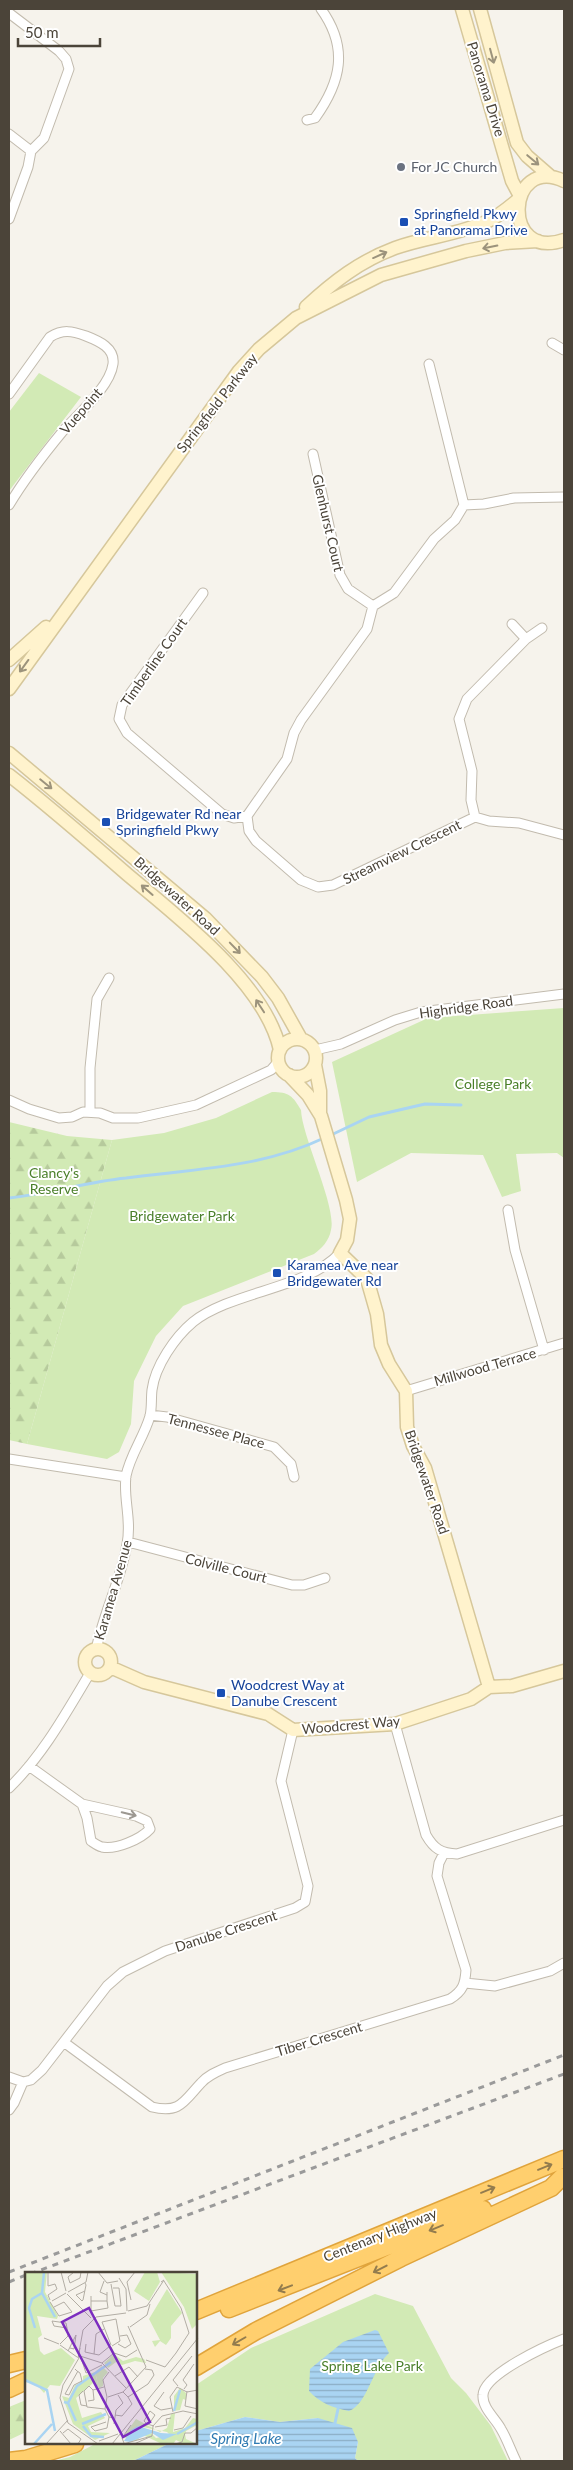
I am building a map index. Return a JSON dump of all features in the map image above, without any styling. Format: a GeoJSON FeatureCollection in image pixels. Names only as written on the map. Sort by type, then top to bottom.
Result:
{"type":"FeatureCollection","features":[{"type":"Feature","properties":{"kind":"highway","name":"Centenary Highway"},"geometry":{"type":"LineString","coordinates":[[198,2310],[564,2159]]}},
{"type":"Feature","properties":{"kind":"highway","name":"Centenary Highway"},"geometry":{"type":"LineString","coordinates":[[198,2321],[563,2177]]}},
{"type":"Feature","properties":{"kind":"highway"},"geometry":{"type":"LineString","coordinates":[[198,2366],[256,2331],[401,2258],[551,2188],[563,2177]]}},
{"type":"Feature","properties":{"kind":"highway"},"geometry":{"type":"LineString","coordinates":[[198,2303],[282,2270],[298,2269]]}},
{"type":"Feature","properties":{"kind":"highway"},"geometry":{"type":"LineString","coordinates":[[9,2364],[25,2360]]}},
{"type":"Feature","properties":{"kind":"highway"},"geometry":{"type":"LineString","coordinates":[[9,2391],[25,2382]]}},
{"type":"Feature","properties":{"kind":"highway"},"geometry":{"type":"LineString","coordinates":[[9,2391],[25,2386]]}},
{"type":"Feature","properties":{"kind":"highway"},"geometry":{"type":"LineString","coordinates":[[9,2461],[72,2445]]}},
{"type":"Feature","properties":{"kind":"street"},"geometry":{"type":"LineString","coordinates":[[307,120],[315,118],[330,96],[338,65],[339,46],[328,18],[321,9]]}},
{"type":"Feature","properties":{"kind":"street","name":"Panorama Drive"},"geometry":{"type":"LineString","coordinates":[[462,9],[512,181],[519,197]]}},
{"type":"Feature","properties":{"kind":"street","name":"Panorama Drive"},"geometry":{"type":"LineString","coordinates":[[480,9],[517,143],[527,156],[550,176]]}},
{"type":"Feature","properties":{"kind":"street"},"geometry":{"type":"LineString","coordinates":[[9,13],[59,51],[66,58],[69,68],[44,138],[31,151],[28,167],[9,219]]}},
{"type":"Feature","properties":{"kind":"street"},"geometry":{"type":"LineString","coordinates":[[9,134],[31,151]]}},
{"type":"Feature","properties":{"kind":"street"},"geometry":{"type":"LineString","coordinates":[[296,318],[323,291],[355,267],[396,248],[489,221],[519,197],[529,184],[550,176],[564,181]]}},
{"type":"Feature","properties":{"kind":"street"},"geometry":{"type":"LineString","coordinates":[[519,197],[517,206],[520,224],[530,237],[538,241]]}},
{"type":"Feature","properties":{"kind":"street","name":"Springfield Parkway"},"geometry":{"type":"LineString","coordinates":[[9,689],[239,371],[265,343],[296,318],[381,275],[466,251],[506,243],[538,241],[554,243],[564,240]]}},
{"type":"Feature","properties":{"kind":"street","name":"Vuepoint"},"geometry":{"type":"LineString","coordinates":[[9,394],[50,337],[59,332],[69,331],[99,341],[108,348],[112,356],[113,364],[106,382],[62,432],[9,505]]}},
{"type":"Feature","properties":{"kind":"street"},"geometry":{"type":"LineString","coordinates":[[552,344],[564,350]]}},
{"type":"Feature","properties":{"kind":"street"},"geometry":{"type":"LineString","coordinates":[[247,816],[287,759],[294,733],[301,720],[367,630],[373,606],[394,592],[434,539],[455,520],[464,505],[429,364]]}},
{"type":"Feature","properties":{"kind":"street","name":"Glenhurst Court"},"geometry":{"type":"LineString","coordinates":[[313,454],[340,575],[348,589],[373,606]]}},
{"type":"Feature","properties":{"kind":"street"},"geometry":{"type":"LineString","coordinates":[[464,505],[484,504],[514,498],[564,497]]}},
{"type":"Feature","properties":{"kind":"street","name":"Timberline Court"},"geometry":{"type":"LineString","coordinates":[[203,593],[122,705],[119,719],[127,732],[222,814],[234,818],[247,816]]}},
{"type":"Feature","properties":{"kind":"street","name":"Springfield Parkway"},"geometry":{"type":"LineString","coordinates":[[9,660],[68,606]]}},
{"type":"Feature","properties":{"kind":"street"},"geometry":{"type":"LineString","coordinates":[[512,624],[526,639]]}},
{"type":"Feature","properties":{"kind":"street"},"geometry":{"type":"LineString","coordinates":[[475,817],[472,800],[472,771],[459,719],[462,708],[467,698],[526,639],[542,628]]}},
{"type":"Feature","properties":{"kind":"street","name":"Bridgewater Road"},"geometry":{"type":"LineString","coordinates":[[9,753],[205,918],[262,977],[278,998],[301,1039]]}},
{"type":"Feature","properties":{"kind":"street","name":"Bridgewater Road"},"geometry":{"type":"LineString","coordinates":[[9,775],[61,817],[209,946],[237,975],[260,1006],[277,1035],[280,1065],[308,1095],[320,1116],[334,1159],[350,1219],[347,1240],[340,1253]]}},
{"type":"Feature","properties":{"kind":"street","name":"Streamview Crescent"},"geometry":{"type":"LineString","coordinates":[[247,816],[249,831],[256,841],[301,880],[318,887],[333,885],[475,817],[519,823],[564,835]]}},
{"type":"Feature","properties":{"kind":"street"},"geometry":{"type":"LineString","coordinates":[[90,1112],[90,1068],[97,998],[109,978]]}},
{"type":"Feature","properties":{"kind":"street","name":"Highridge Road"},"geometry":{"type":"LineString","coordinates":[[315,1050],[341,1044],[395,1020],[421,1012],[564,994]]}},
{"type":"Feature","properties":{"kind":"street"},"geometry":{"type":"LineString","coordinates":[[9,1100],[29,1109],[59,1118],[90,1112],[112,1118],[138,1118],[196,1105],[280,1065],[288,1041],[301,1039],[307,1041],[315,1050],[315,1065],[312,1070],[301,1076],[280,1065]]}},
{"type":"Feature","properties":{"kind":"street","name":"Bridgewater Road"},"geometry":{"type":"LineString","coordinates":[[315,1065],[320,1090],[320,1116]]}},
{"type":"Feature","properties":{"kind":"street"},"geometry":{"type":"LineString","coordinates":[[508,1210],[515,1250],[544,1350]]}},
{"type":"Feature","properties":{"kind":"street"},"geometry":{"type":"LineString","coordinates":[[340,1253],[368,1279],[388,1364],[406,1391]]}},
{"type":"Feature","properties":{"kind":"street","name":"Karamea Avenue"},"geometry":{"type":"LineString","coordinates":[[96,1650],[101,1626],[128,1542],[130,1518],[126,1477],[130,1462],[150,1415],[152,1388],[162,1364],[176,1341],[193,1322],[238,1300],[324,1266],[340,1253]]}},
{"type":"Feature","properties":{"kind":"street","name":"Millwood Terrace"},"geometry":{"type":"LineString","coordinates":[[406,1391],[564,1343]]}},
{"type":"Feature","properties":{"kind":"street","name":"Bridgewater Road"},"geometry":{"type":"LineString","coordinates":[[406,1391],[407,1427],[413,1446],[425,1468],[490,1687]]}},
{"type":"Feature","properties":{"kind":"street","name":"Tennessee Place"},"geometry":{"type":"LineString","coordinates":[[150,1415],[167,1417],[274,1447],[291,1464],[294,1476]]}},
{"type":"Feature","properties":{"kind":"street"},"geometry":{"type":"LineString","coordinates":[[9,1460],[126,1477]]}},
{"type":"Feature","properties":{"kind":"street","name":"Colville Court"},"geometry":{"type":"LineString","coordinates":[[128,1542],[292,1585],[304,1585],[325,1578]]}},
{"type":"Feature","properties":{"kind":"street"},"geometry":{"type":"LineString","coordinates":[[102,1650],[108,1654],[110,1667],[102,1674],[90,1673],[86,1666],[86,1659],[90,1652],[102,1650]]}},
{"type":"Feature","properties":{"kind":"street","name":"Woodcrest Way"},"geometry":{"type":"LineString","coordinates":[[110,1667],[144,1682],[268,1714],[292,1730],[395,1724],[470,1699],[490,1687],[512,1686],[564,1671]]}},
{"type":"Feature","properties":{"kind":"street"},"geometry":{"type":"LineString","coordinates":[[9,1788],[30,1766],[90,1673]]}},
{"type":"Feature","properties":{"kind":"street"},"geometry":{"type":"LineString","coordinates":[[395,1724],[426,1836],[433,1847],[444,1853],[457,1854],[564,1820]]}},
{"type":"Feature","properties":{"kind":"street","name":"Danube Crescent"},"geometry":{"type":"LineString","coordinates":[[23,2082],[31,2080],[42,2070],[65,2043],[107,1986],[123,1972],[165,1951],[295,1908],[305,1902],[308,1886],[281,1781],[292,1730]]}},
{"type":"Feature","properties":{"kind":"street"},"geometry":{"type":"LineString","coordinates":[[30,1766],[82,1804],[136,1816],[147,1821],[150,1829],[144,1836],[115,1846],[102,1847],[91,1841],[88,1818],[82,1804]]}},
{"type":"Feature","properties":{"kind":"street"},"geometry":{"type":"LineString","coordinates":[[444,1853],[439,1863],[437,1876],[466,1970],[465,1983],[494,1986],[550,1970],[564,1963]]}},
{"type":"Feature","properties":{"kind":"street","name":"Tiber Crescent"},"geometry":{"type":"LineString","coordinates":[[65,2043],[152,2108],[163,2110],[177,2108],[188,2099],[202,2081],[225,2068],[450,1999],[460,1993],[465,1983]]}},
{"type":"Feature","properties":{"kind":"street"},"geometry":{"type":"LineString","coordinates":[[9,2076],[23,2082],[20,2093],[9,2110]]}},
{"type":"Feature","properties":{"kind":"street"},"geometry":{"type":"LineString","coordinates":[[516,2461],[501,2429],[487,2409],[483,2396],[487,2384],[497,2375],[547,2346],[564,2340]]}},
{"type":"Feature","properties":{"kind":"green space"},"geometry":{"type":"Polygon","coordinates":[[[39,373],[81,397],[9,491],[9,412],[39,373]]]}},
{"type":"Feature","properties":{"kind":"green space","name":"College Park"},"geometry":{"type":"Polygon","coordinates":[[[564,1008],[564,1158],[557,1153],[516,1154],[521,1191],[502,1197],[483,1155],[411,1153],[357,1182],[332,1062],[428,1018],[564,1008]]]}},
{"type":"Feature","properties":{"kind":"green space","name":"Bridgewater Park"},"geometry":{"type":"Polygon","coordinates":[[[272,1092],[287,1094],[301,1110],[307,1137],[329,1205],[331,1230],[325,1244],[314,1254],[183,1306],[156,1336],[134,1381],[131,1424],[119,1452],[107,1459],[27,1444],[112,1140],[164,1133],[216,1118],[272,1092]]]}},
{"type":"Feature","properties":{"kind":"green space","name":"Clancy's Reserve"},"geometry":{"type":"Polygon","coordinates":[[[9,1122],[67,1136],[112,1140],[27,1444],[9,1440],[9,1122]]]}},
{"type":"Feature","properties":{"kind":"green space","name":"Spring Lake Park"},"geometry":{"type":"Polygon","coordinates":[[[375,2294],[413,2306],[451,2378],[466,2393],[491,2426],[508,2461],[358,2461],[355,2458],[358,2442],[318,2418],[280,2422],[245,2417],[198,2430],[198,2384],[251,2348],[375,2294]]]}},
{"type":"Feature","properties":{"kind":"green space"},"geometry":{"type":"Polygon","coordinates":[[[25,2400],[25,2432],[9,2440],[9,2407],[25,2400]]]}},
{"type":"Feature","properties":{"kind":"green space"},"geometry":{"type":"Polygon","coordinates":[[[93,2445],[166,2445],[133,2461],[54,2461],[70,2457],[93,2445]]]}},
{"type":"Feature","properties":{"kind":"water"},"geometry":{"type":"Polygon","coordinates":[[[375,2330],[378,2331],[389,2353],[383,2359],[361,2401],[355,2407],[349,2411],[332,2407],[322,2402],[309,2391],[310,2369],[343,2342],[375,2330]]]}},
{"type":"Feature","properties":{"kind":"water","name":"Spring Lake"},"geometry":{"type":"Polygon","coordinates":[[[245,2417],[280,2422],[318,2418],[352,2428],[358,2442],[355,2458],[358,2461],[133,2461],[166,2445],[198,2445],[198,2430],[245,2417]]]}},
{"type":"Feature","properties":{"kind":"waterway"},"geometry":{"type":"LineString","coordinates":[[329,1136],[369,1117],[425,1104],[461,1105]]}},
{"type":"Feature","properties":{"kind":"waterway"},"geometry":{"type":"LineString","coordinates":[[9,1198],[111,1180],[227,1166],[276,1156],[324,1138]]}},
{"type":"Feature","properties":{"kind":"waterway"},"geometry":{"type":"LineString","coordinates":[[335,2423],[338,2409]]}},
{"type":"Feature","properties":{"kind":"railway"},"geometry":{"type":"LineString","coordinates":[[9,2272],[564,2055]]}},
{"type":"Feature","properties":{"kind":"railway"},"geometry":{"type":"LineString","coordinates":[[35,2272],[564,2074]]}},
{"type":"Feature","properties":{"kind":"railway"},"geometry":{"type":"LineString","coordinates":[[9,2282],[25,2275]]}},
{"type":"Feature","properties":{"kind":"place","name":"For JC Church"},"geometry":{"type":"Point","coordinates":[401,167]}},
{"type":"Feature","properties":{"kind":"place","name":"Springfield Pkwy at Panorama Drive"},"geometry":{"type":"Point","coordinates":[404,222]}},
{"type":"Feature","properties":{"kind":"place","name":"Bridgewater Rd near Springfield Pkwy"},"geometry":{"type":"Point","coordinates":[106,822]}},
{"type":"Feature","properties":{"kind":"place","name":"Karamea Ave near Bridgewater Rd"},"geometry":{"type":"Point","coordinates":[277,1273]}},
{"type":"Feature","properties":{"kind":"place","name":"Woodcrest Way at Danube Crescent"},"geometry":{"type":"Point","coordinates":[221,1693]}}]}
